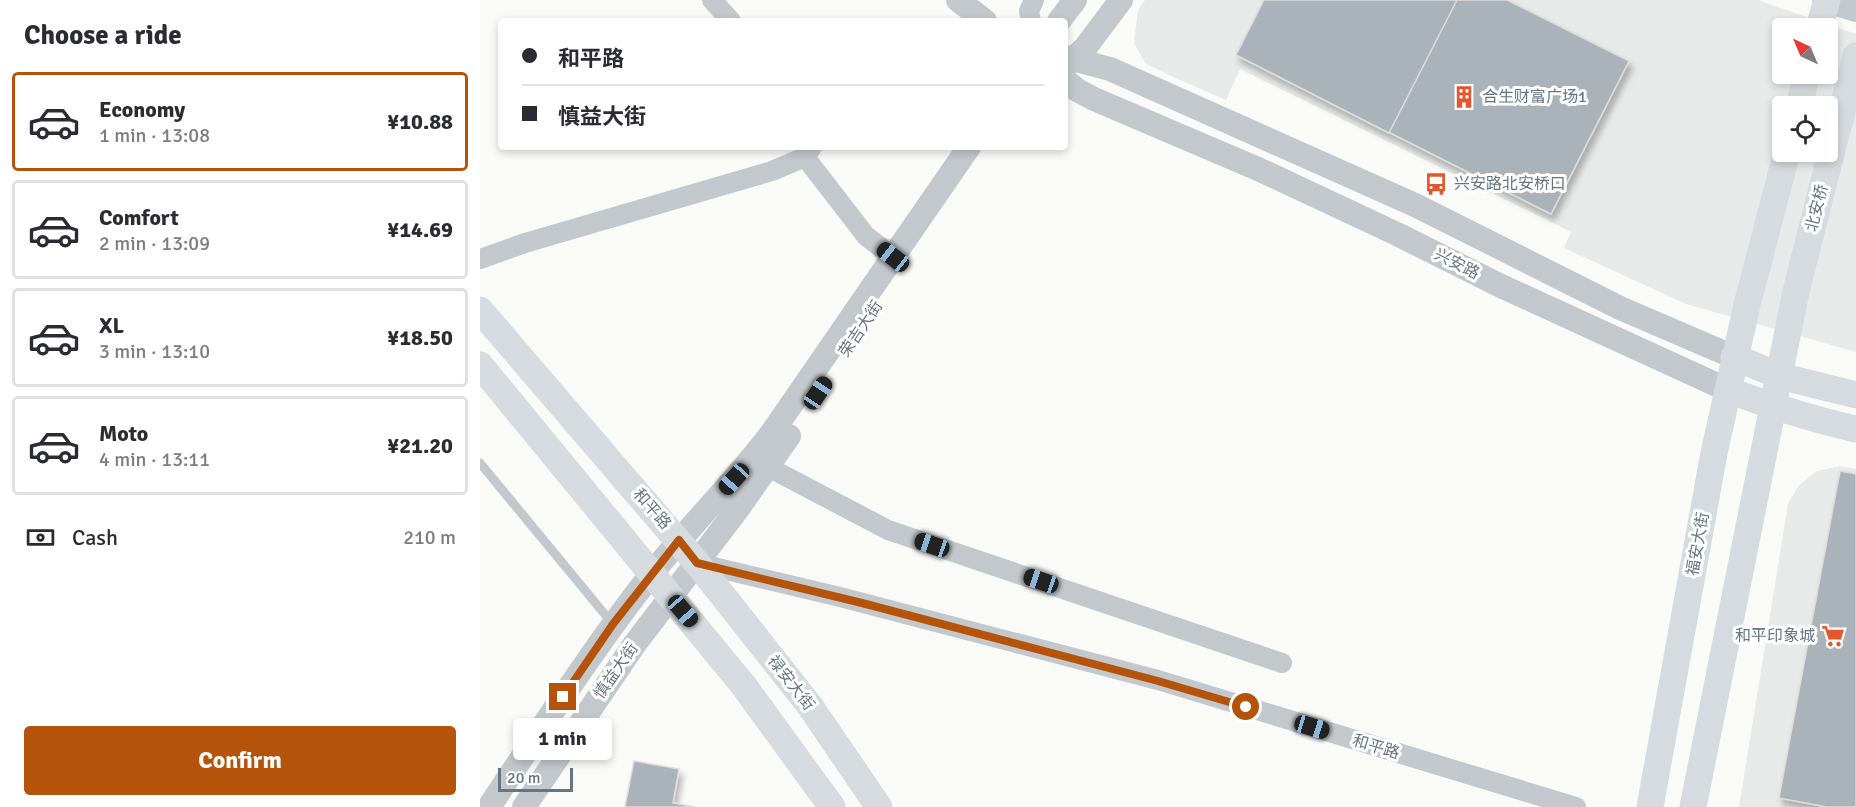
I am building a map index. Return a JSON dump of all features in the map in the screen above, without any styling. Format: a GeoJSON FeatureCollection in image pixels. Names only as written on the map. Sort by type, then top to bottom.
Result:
{"type":"FeatureCollection","features":[{"type":"Feature","properties":{"kind":"main road"},"geometry":{"type":"LineString","coordinates":[[1821,18],[1825,0]]}},
{"type":"Feature","properties":{"kind":"main road","name":"北安桥"},"geometry":{"type":"LineString","coordinates":[[1780,376],[1796,291],[1856,56]]}},
{"type":"Feature","properties":{"kind":"main road","name":"福安大街"},"geometry":{"type":"LineString","coordinates":[[1650,807],[1714,453],[1734,357],[1784,162]]}},
{"type":"Feature","properties":{"kind":"main road","name":"和平路"},"geometry":{"type":"LineString","coordinates":[[480,310],[697,563]]}},
{"type":"Feature","properties":{"kind":"main road","name":"兴安路"},"geometry":{"type":"LineString","coordinates":[[1734,357],[1780,376],[1856,395]]}},
{"type":"Feature","properties":{"kind":"main road"},"geometry":{"type":"LineString","coordinates":[[480,365],[744,686],[832,807]]}},
{"type":"Feature","properties":{"kind":"main road"},"geometry":{"type":"LineString","coordinates":[[1693,807],[1780,376]]}},
{"type":"Feature","properties":{"kind":"main road","name":"兴安路"},"geometry":{"type":"LineString","coordinates":[[1728,390],[1773,407],[1856,429]]}},
{"type":"Feature","properties":{"kind":"main road","name":"禄安大街"},"geometry":{"type":"LineString","coordinates":[[697,563],[810,706],[879,807]]}},
{"type":"Feature","properties":{"kind":"street"},"geometry":{"type":"LineString","coordinates":[[712,0],[728,18]]}},
{"type":"Feature","properties":{"kind":"street"},"geometry":{"type":"LineString","coordinates":[[958,0],[981,18]]}},
{"type":"Feature","properties":{"kind":"street"},"geometry":{"type":"LineString","coordinates":[[1030,18],[1029,11],[1034,0]]}},
{"type":"Feature","properties":{"kind":"street"},"geometry":{"type":"LineString","coordinates":[[1061,18],[1075,0]]}},
{"type":"Feature","properties":{"kind":"street"},"geometry":{"type":"LineString","coordinates":[[1068,65],[1085,48],[1121,0]]}},
{"type":"Feature","properties":{"kind":"street"},"geometry":{"type":"LineString","coordinates":[[1825,0],[1856,10]]}},
{"type":"Feature","properties":{"kind":"street","name":"兴安路"},"geometry":{"type":"LineString","coordinates":[[1068,66],[1110,69],[1415,205],[1620,308],[1734,357]]}},
{"type":"Feature","properties":{"kind":"street","name":"兴安路"},"geometry":{"type":"LineString","coordinates":[[1068,68],[1077,90],[1094,99],[1258,169],[1501,286],[1728,390]]}},
{"type":"Feature","properties":{"kind":"street","name":"荣吉大街"},"geometry":{"type":"LineString","coordinates":[[652,573],[748,464],[771,434],[967,150]]}},
{"type":"Feature","properties":{"kind":"street","name":"荣吉大街"},"geometry":{"type":"LineString","coordinates":[[671,597],[768,467],[985,150]]}},
{"type":"Feature","properties":{"kind":"street"},"geometry":{"type":"LineString","coordinates":[[480,259],[525,243],[772,171],[809,152],[866,236],[893,257]]}},
{"type":"Feature","properties":{"kind":"street"},"geometry":{"type":"LineString","coordinates":[[768,467],[888,530],[1282,663]]}},
{"type":"Feature","properties":{"kind":"street","name":"和平路"},"geometry":{"type":"LineString","coordinates":[[697,563],[840,597],[1158,681],[1576,807]]}},
{"type":"Feature","properties":{"kind":"street","name":"慎益大街"},"geometry":{"type":"LineString","coordinates":[[489,807],[613,624],[652,573]]}},
{"type":"Feature","properties":{"kind":"street","name":"慎益大街"},"geometry":{"type":"LineString","coordinates":[[524,807],[634,645],[671,597]]}},
{"type":"Feature","properties":{"kind":"lane"},"geometry":{"type":"LineString","coordinates":[[480,463],[613,624]]}},
{"type":"Feature","properties":{"kind":"shaded area"},"geometry":{"type":"Polygon","coordinates":[[[1145,0],[1758,0],[1810,18],[1772,18],[1772,84],[1838,84],[1838,28],[1856,34],[1856,352],[1686,304],[1564,248],[1571,232],[1240,69],[1226,100],[1145,63],[1134,43],[1138,10],[1145,0]]]}},
{"type":"Feature","properties":{"kind":"shaded area"},"geometry":{"type":"Polygon","coordinates":[[[1840,466],[1856,469],[1856,807],[1739,807],[1788,504],[1799,485],[1817,471],[1840,466]]]}},
{"type":"Feature","properties":{"kind":"building","name":"合生财富广场1"},"geometry":{"type":"Polygon","coordinates":[[[1264,0],[1507,0],[1629,61],[1551,214],[1236,55],[1264,0]]]}},
{"type":"Feature","properties":{"kind":"building"},"geometry":{"type":"Polygon","coordinates":[[[1264,0],[1457,0],[1389,133],[1236,55],[1264,0]]]}},
{"type":"Feature","properties":{"kind":"building","name":"和平印象城"},"geometry":{"type":"Polygon","coordinates":[[[1840,471],[1856,474],[1856,807],[1827,807],[1779,798],[1840,471]]]}},
{"type":"Feature","properties":{"kind":"building"},"geometry":{"type":"Polygon","coordinates":[[[634,761],[679,769],[673,803],[695,807],[625,807],[634,761]]]}},
{"type":"Feature","properties":{"kind":"place","name":"合生财富广场1"},"geometry":{"type":"Point","coordinates":[1464,97]}},
{"type":"Feature","properties":{"kind":"place","name":"兴安路北安桥口"},"geometry":{"type":"Point","coordinates":[1436,184]}},
{"type":"Feature","properties":{"kind":"place","name":"和平印象城"},"geometry":{"type":"Point","coordinates":[1833,636]}},
{"type":"Feature","properties":{"kind":"route"},"geometry":{"type":"LineString","coordinates":[[563,697],[613,624],[679,540],[697,563],[840,597],[1158,681],[1246,707]]}}]}
